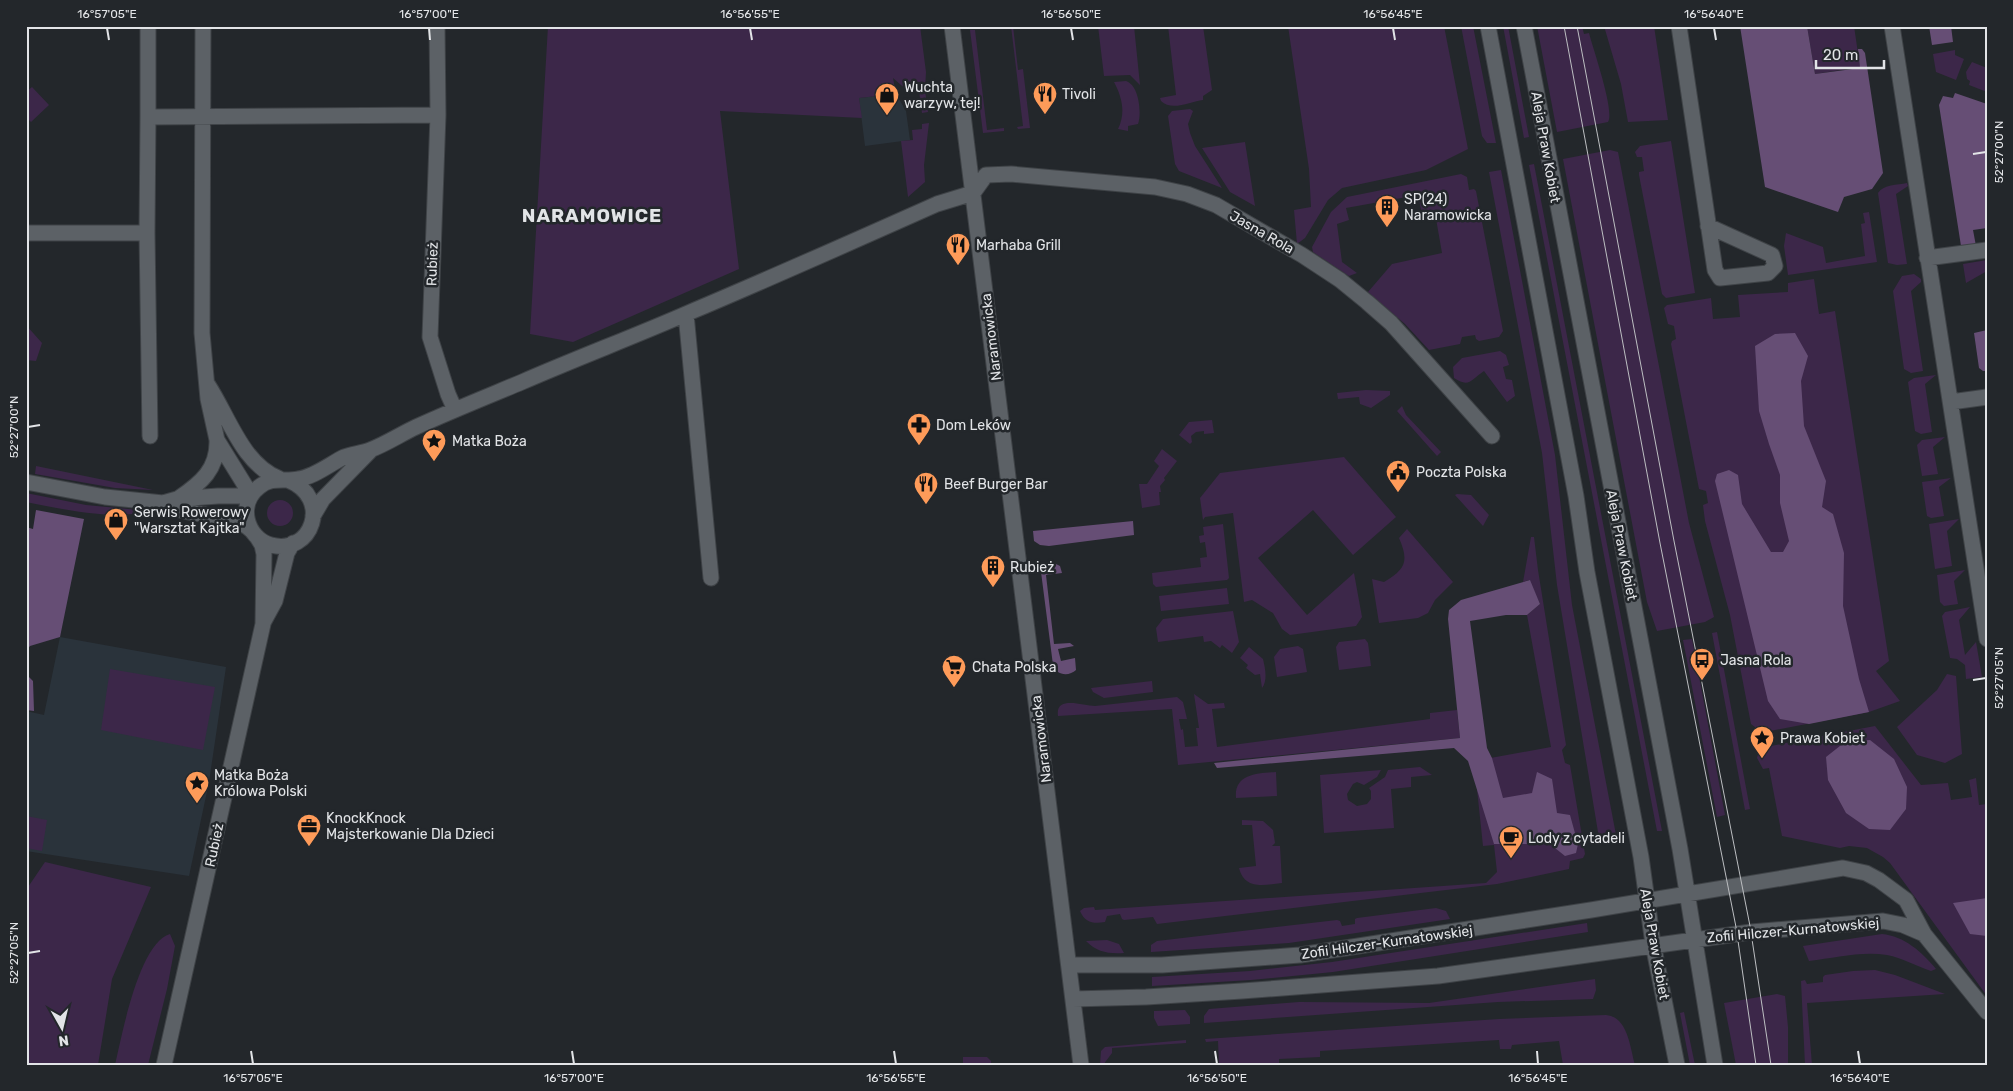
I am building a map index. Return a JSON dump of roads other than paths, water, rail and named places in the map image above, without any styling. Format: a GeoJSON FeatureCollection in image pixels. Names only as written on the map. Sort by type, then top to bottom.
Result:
{"type":"FeatureCollection","features":[{"type":"Feature","properties":{"kind":"street"},"geometry":{"type":"LineString","coordinates":[[148,26],[147,233],[150,436]]}},
{"type":"Feature","properties":{"kind":"street"},"geometry":{"type":"LineString","coordinates":[[203,26],[202,334],[206,384],[217,440],[250,497]]}},
{"type":"Feature","properties":{"kind":"street","name":"Rubież"},"geometry":{"type":"LineString","coordinates":[[437,26],[438,115],[430,337],[448,394],[456,410]]}},
{"type":"Feature","properties":{"kind":"street","name":"Naramowicka"},"geometry":{"type":"LineString","coordinates":[[952,26],[972,193],[994,418],[1070,965],[1081,1065]]}},
{"type":"Feature","properties":{"kind":"street","name":"Aleja Praw Kobiet"},"geometry":{"type":"LineString","coordinates":[[1488,26],[1576,496],[1587,572],[1636,833],[1653,944],[1677,1065]]}},
{"type":"Feature","properties":{"kind":"street","name":"Aleja Praw Kobiet"},"geometry":{"type":"LineString","coordinates":[[1524,26],[1688,893],[1715,1065]]}},
{"type":"Feature","properties":{"kind":"street"},"geometry":{"type":"LineString","coordinates":[[1679,26],[1708,226],[1715,270],[1720,278],[1768,273],[1775,266],[1772,255],[1708,226]]}},
{"type":"Feature","properties":{"kind":"street"},"geometry":{"type":"LineString","coordinates":[[1892,26],[1927,258],[1952,402],[1987,639]]}},
{"type":"Feature","properties":{"kind":"street"},"geometry":{"type":"LineString","coordinates":[[148,117],[438,115]]}},
{"type":"Feature","properties":{"kind":"street","name":"Jasna Rola"},"geometry":{"type":"LineString","coordinates":[[972,193],[986,175],[1012,174],[1155,187],[1187,194],[1216,205],[1302,255],[1340,280],[1367,302],[1392,323],[1492,436]]}},
{"type":"Feature","properties":{"kind":"street"},"geometry":{"type":"LineString","coordinates":[[254,534],[247,518],[250,497],[260,485],[284,479],[302,478],[346,456],[371,450],[456,410],[686,314],[937,204],[972,193]]}},
{"type":"Feature","properties":{"kind":"street"},"geometry":{"type":"LineString","coordinates":[[26,233],[147,233]]}},
{"type":"Feature","properties":{"kind":"street"},"geometry":{"type":"LineString","coordinates":[[1927,258],[1987,250]]}},
{"type":"Feature","properties":{"kind":"street"},"geometry":{"type":"LineString","coordinates":[[686,314],[711,578]]}},
{"type":"Feature","properties":{"kind":"street"},"geometry":{"type":"LineString","coordinates":[[206,384],[245,449],[265,471],[299,485],[308,494],[314,516]]}},
{"type":"Feature","properties":{"kind":"street"},"geometry":{"type":"LineString","coordinates":[[1952,402],[1987,397]]}},
{"type":"Feature","properties":{"kind":"street"},"geometry":{"type":"LineString","coordinates":[[170,501],[195,487],[210,470],[216,458],[217,440]]}},
{"type":"Feature","properties":{"kind":"street"},"geometry":{"type":"LineString","coordinates":[[170,501],[175,510],[240,522],[270,544],[278,546],[293,543],[307,532],[323,499],[371,450]]}},
{"type":"Feature","properties":{"kind":"street"},"geometry":{"type":"LineString","coordinates":[[26,482],[105,498],[170,501],[237,496],[250,497]]}},
{"type":"Feature","properties":{"kind":"street","name":"Rubież"},"geometry":{"type":"LineString","coordinates":[[164,1065],[263,624],[264,554],[262,545],[254,534]]}},
{"type":"Feature","properties":{"kind":"street","name":"Rubież"},"geometry":{"type":"LineString","coordinates":[[263,624],[275,600],[287,553],[293,543]]}},
{"type":"Feature","properties":{"kind":"street","name":"Zofii Hilczer-Kurnatowskiej"},"geometry":{"type":"LineString","coordinates":[[1070,965],[1162,965],[1300,955],[1842,868],[1866,874],[1879,880],[1906,900],[1924,934]]}},
{"type":"Feature","properties":{"kind":"street","name":"Zofii Hilczer-Kurnatowskiej"},"geometry":{"type":"LineString","coordinates":[[1073,999],[1146,998],[1242,992],[1438,976],[1653,944],[1751,932],[1883,921],[1903,925],[1924,934]]}},
{"type":"Feature","properties":{"kind":"street"},"geometry":{"type":"LineString","coordinates":[[1924,934],[1987,1012]]}},
{"type":"Feature","properties":{"kind":"tram line"},"geometry":{"type":"LineString","coordinates":[[1564,26],[1660,543],[1736,927],[1756,1065]]}},
{"type":"Feature","properties":{"kind":"tram line"},"geometry":{"type":"LineString","coordinates":[[1577,26],[1674,541],[1750,926],[1771,1065]]}},
{"type":"Feature","properties":{"kind":"place","name":"Tivoli"},"geometry":{"type":"Point","coordinates":[1045,115]}},
{"type":"Feature","properties":{"kind":"place","name":"Wuchta warzyw, tej!"},"geometry":{"type":"Point","coordinates":[887,116]}},
{"type":"Feature","properties":{"kind":"place","name":"SP(24) Naramowicka"},"geometry":{"type":"Point","coordinates":[1387,228]}},
{"type":"Feature","properties":{"kind":"place","name":"Marhaba Grill"},"geometry":{"type":"Point","coordinates":[958,266]}},
{"type":"Feature","properties":{"kind":"place","name":"Dom Leków"},"geometry":{"type":"Point","coordinates":[919,446]}},
{"type":"Feature","properties":{"kind":"place","name":"Matka Boża"},"geometry":{"type":"Point","coordinates":[434,462]}},
{"type":"Feature","properties":{"kind":"place","name":"Poczta Polska"},"geometry":{"type":"Point","coordinates":[1398,493]}},
{"type":"Feature","properties":{"kind":"place","name":"Beef Burger Bar"},"geometry":{"type":"Point","coordinates":[926,505]}},
{"type":"Feature","properties":{"kind":"place","name":"Serwis Rowerowy \"Warsztat Kajtka\""},"geometry":{"type":"Point","coordinates":[116,541]}},
{"type":"Feature","properties":{"kind":"place","name":"Rubież"},"geometry":{"type":"Point","coordinates":[993,588]}},
{"type":"Feature","properties":{"kind":"place","name":"Jasna Rola"},"geometry":{"type":"Point","coordinates":[1702,681]}},
{"type":"Feature","properties":{"kind":"place","name":"Chata Polska"},"geometry":{"type":"Point","coordinates":[954,688]}},
{"type":"Feature","properties":{"kind":"place","name":"Prawa Kobiet"},"geometry":{"type":"Point","coordinates":[1762,759]}},
{"type":"Feature","properties":{"kind":"place","name":"Matka Boża Królowa Polski"},"geometry":{"type":"Point","coordinates":[197,804]}},
{"type":"Feature","properties":{"kind":"place","name":"KnockKnock Majsterkowanie Dla Dzieci"},"geometry":{"type":"Point","coordinates":[309,847]}},
{"type":"Feature","properties":{"kind":"place","name":"Lody z cytadeli"},"geometry":{"type":"Point","coordinates":[1511,859]}},
{"type":"Feature","properties":{"kind":"district","name":"NARAMOWICE"},"geometry":{"type":"Point","coordinates":[592,215]}}]}
